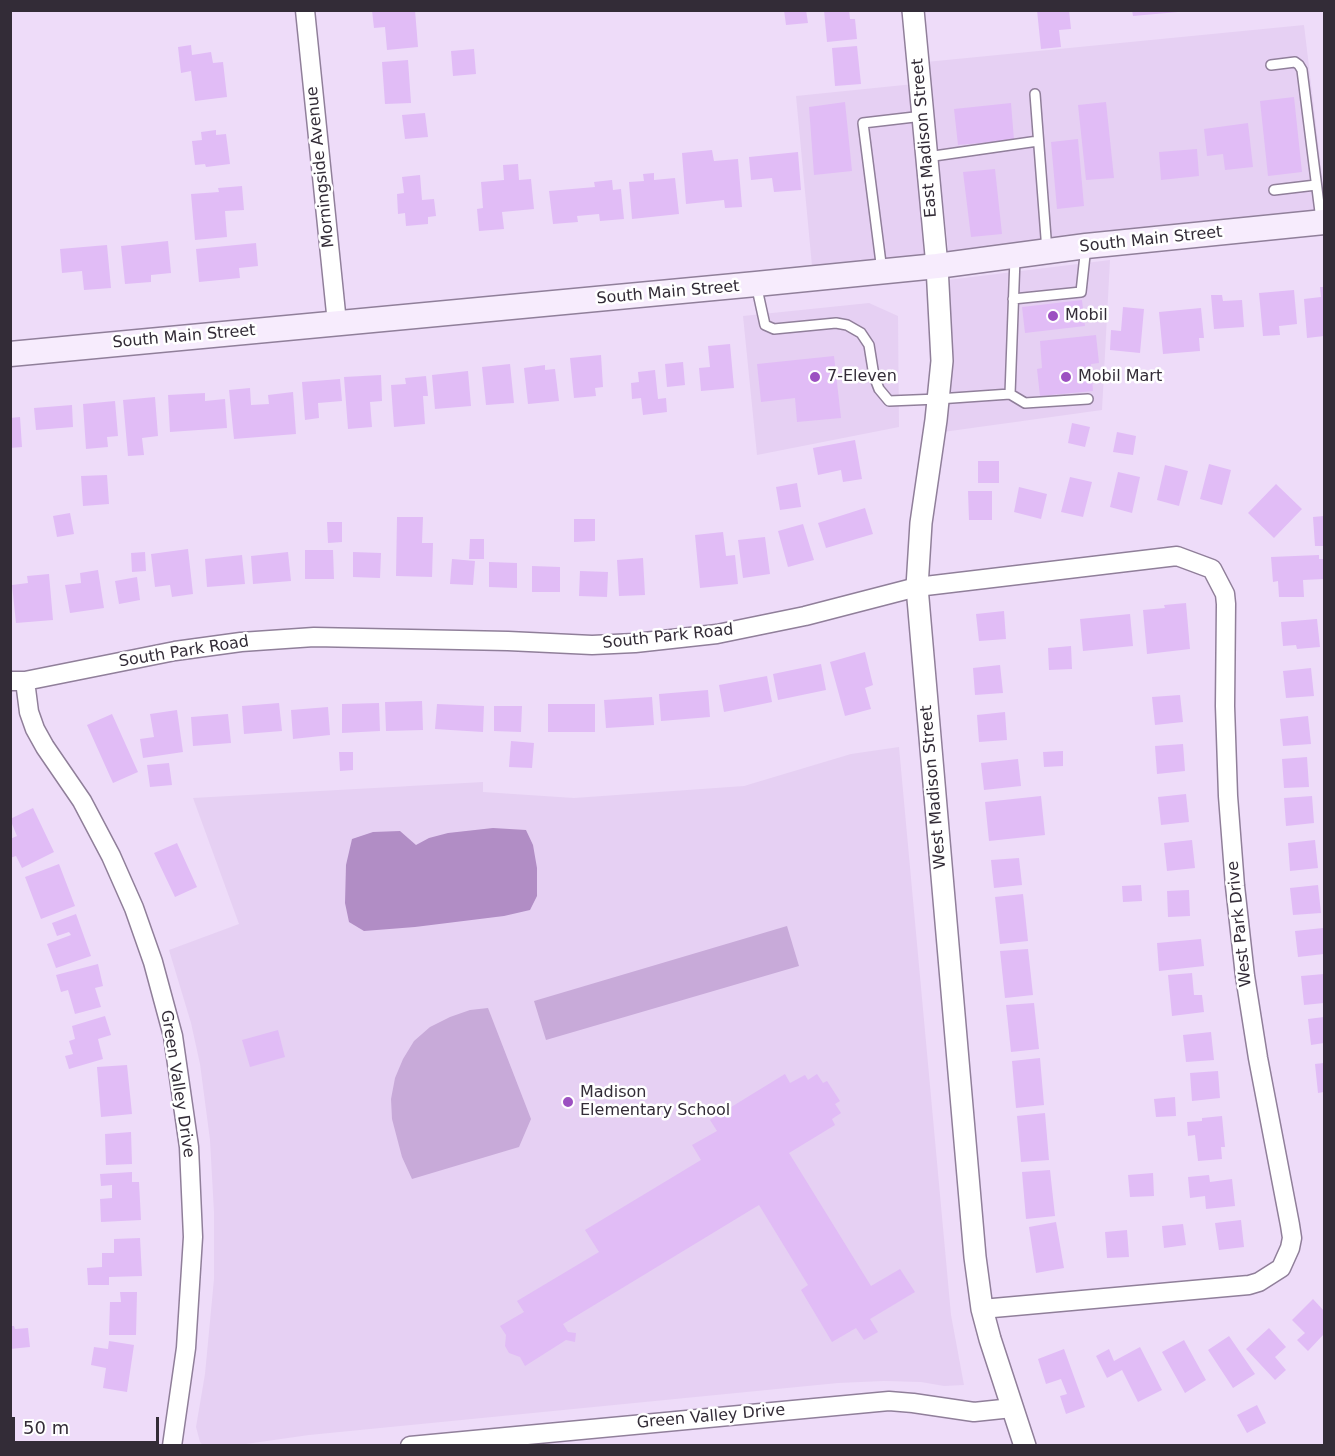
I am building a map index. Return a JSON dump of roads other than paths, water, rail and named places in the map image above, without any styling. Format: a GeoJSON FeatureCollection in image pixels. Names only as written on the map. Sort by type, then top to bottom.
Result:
{"type":"FeatureCollection","features":[{"type":"Feature","properties":{"kind":"main road","name":"South Main Street"},"geometry":{"type":"LineString","coordinates":[[10,354],[937,266],[1086,246],[1323,223]]}},
{"type":"Feature","properties":{"kind":"street","name":"Morningside Avenue"},"geometry":{"type":"LineString","coordinates":[[305,10],[337,323]]}},
{"type":"Feature","properties":{"kind":"street","name":"East Madison Street"},"geometry":{"type":"LineString","coordinates":[[913,10],[937,266]]}},
{"type":"Feature","properties":{"kind":"street","name":"West Madison Street"},"geometry":{"type":"LineString","coordinates":[[937,266],[942,361],[921,523],[917,587],[975,1257],[982,1309],[1012,1408]]}},
{"type":"Feature","properties":{"kind":"street","name":"South Park Road"},"geometry":{"type":"LineString","coordinates":[[18,681],[175,651],[251,641],[314,637],[592,645],[667,640],[717,634],[917,587],[1177,556],[1212,569]]}},
{"type":"Feature","properties":{"kind":"street","name":"West Park Drive"},"geometry":{"type":"LineString","coordinates":[[982,1309],[1250,1285],[1281,1268],[1292,1238],[1258,1058],[1244,965],[1228,796],[1225,706],[1226,604],[1225,594],[1212,569]]}},
{"type":"Feature","properties":{"kind":"street","name":"Green Valley Drive"},"geometry":{"type":"LineString","coordinates":[[18,681],[35,729],[82,801],[111,856],[134,908],[153,962],[172,1036],[189,1147],[193,1237],[186,1348],[172,1446]]}},
{"type":"Feature","properties":{"kind":"street","name":"Green Valley Drive"},"geometry":{"type":"LineString","coordinates":[[410,1446],[888,1401],[974,1412],[1012,1408]]}},
{"type":"Feature","properties":{"kind":"street"},"geometry":{"type":"LineString","coordinates":[[1012,1408],[1025,1446]]}},
{"type":"Feature","properties":{"kind":"lane"},"geometry":{"type":"LineString","coordinates":[[1271,65],[1295,62],[1302,70],[1323,223]]}},
{"type":"Feature","properties":{"kind":"lane"},"geometry":{"type":"LineString","coordinates":[[1035,94],[1047,251]]}},
{"type":"Feature","properties":{"kind":"lane"},"geometry":{"type":"LineString","coordinates":[[882,271],[863,123],[923,116]]}},
{"type":"Feature","properties":{"kind":"lane"},"geometry":{"type":"LineString","coordinates":[[927,157],[1038,141]]}},
{"type":"Feature","properties":{"kind":"lane"},"geometry":{"type":"LineString","coordinates":[[1274,190],[1316,185]]}},
{"type":"Feature","properties":{"kind":"lane"},"geometry":{"type":"LineString","coordinates":[[1013,299],[1081,292],[1086,246]]}},
{"type":"Feature","properties":{"kind":"lane"},"geometry":{"type":"LineString","coordinates":[[1010,394],[1015,256]]}},
{"type":"Feature","properties":{"kind":"lane"},"geometry":{"type":"LineString","coordinates":[[756,284],[765,325],[774,329],[836,323],[847,325],[861,333],[869,345],[874,376],[879,389],[889,401],[1010,394],[1025,403],[1088,399]]}},
{"type":"Feature","properties":{"kind":"place","name":"Mobil"},"geometry":{"type":"Point","coordinates":[1053,316]}},
{"type":"Feature","properties":{"kind":"place","name":"7-Eleven"},"geometry":{"type":"Point","coordinates":[815,377]}},
{"type":"Feature","properties":{"kind":"place","name":"Mobil Mart"},"geometry":{"type":"Point","coordinates":[1066,377]}},
{"type":"Feature","properties":{"kind":"place","name":"Madison Elementary School"},"geometry":{"type":"Point","coordinates":[568,1102]}}]}
